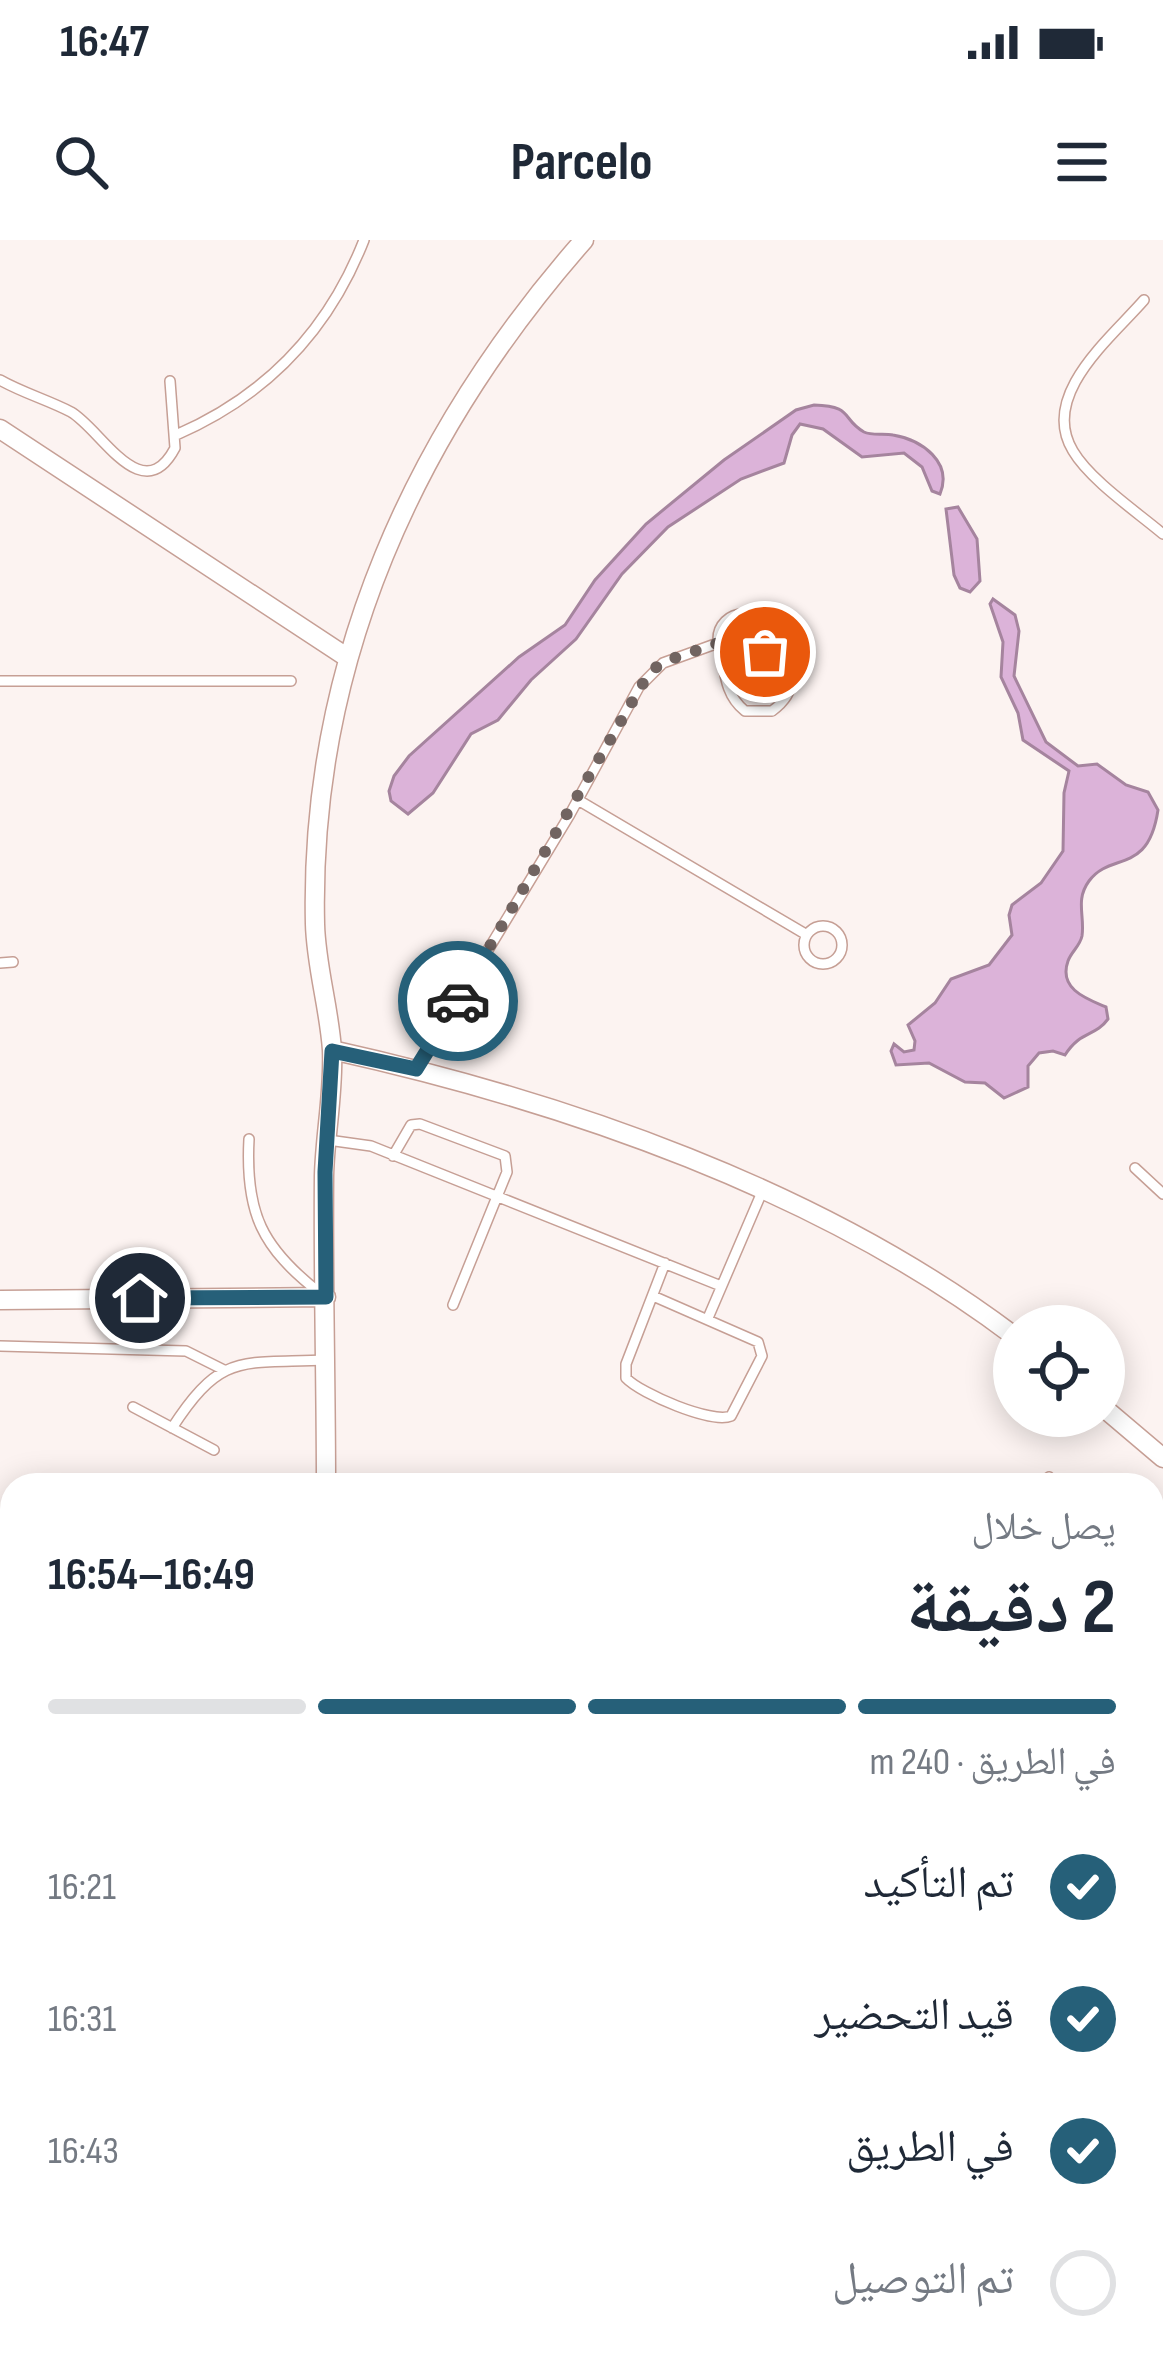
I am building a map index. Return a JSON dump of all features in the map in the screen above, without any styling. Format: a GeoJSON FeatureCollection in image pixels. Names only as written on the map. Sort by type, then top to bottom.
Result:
{"type":"FeatureCollection","features":[{"type":"Feature","properties":{"kind":"street"},"geometry":{"type":"LineString","coordinates":[[326,1473],[326,1141],[332,1051],[318,966],[316,875],[325,785],[349,658],[362,606],[389,538],[438,440],[497,347],[584,240]]}},
{"type":"Feature","properties":{"kind":"street"},"geometry":{"type":"LineString","coordinates":[[0,429],[349,658]]}},
{"type":"Feature","properties":{"kind":"street"},"geometry":{"type":"LineString","coordinates":[[332,1051],[416,1069],[564,1112],[762,1192],[921,1273],[993,1322]]}},
{"type":"Feature","properties":{"kind":"street"},"geometry":{"type":"LineString","coordinates":[[0,1300],[326,1297]]}},
{"type":"Feature","properties":{"kind":"street"},"geometry":{"type":"LineString","coordinates":[[1125,1425],[1163,1457]]}},
{"type":"Feature","properties":{"kind":"lane"},"geometry":{"type":"LineString","coordinates":[[176,434],[236,405],[288,362],[337,294],[364,240]]}},
{"type":"Feature","properties":{"kind":"lane"},"geometry":{"type":"LineString","coordinates":[[1144,300],[1076,381],[1065,410],[1065,425],[1074,454],[1163,534]]}},
{"type":"Feature","properties":{"kind":"lane"},"geometry":{"type":"LineString","coordinates":[[0,380],[75,414],[120,460],[145,471],[169,460],[176,448],[170,381]]}},
{"type":"Feature","properties":{"kind":"lane"},"geometry":{"type":"LineString","coordinates":[[720,648],[728,660],[748,664],[765,652],[768,642],[763,623],[747,614],[728,620],[721,627],[720,648],[735,703],[745,711],[772,711],[790,693],[793,680],[785,656],[768,642]]}},
{"type":"Feature","properties":{"kind":"lane"},"geometry":{"type":"LineString","coordinates":[[416,1069],[649,673],[663,662],[720,648]]}},
{"type":"Feature","properties":{"kind":"lane"},"geometry":{"type":"LineString","coordinates":[[0,681],[291,681]]}},
{"type":"Feature","properties":{"kind":"lane"},"geometry":{"type":"LineString","coordinates":[[578,800],[807,934]]}},
{"type":"Feature","properties":{"kind":"lane"},"geometry":{"type":"LineString","coordinates":[[823,926],[835,930],[842,947],[837,958],[826,964],[809,958],[804,946],[807,934],[823,926]]}},
{"type":"Feature","properties":{"kind":"lane"},"geometry":{"type":"LineString","coordinates":[[0,963],[13,962]]}},
{"type":"Feature","properties":{"kind":"lane"},"geometry":{"type":"LineString","coordinates":[[393,1156],[404,1133],[420,1124],[498,1151],[508,1164],[454,1305]]}},
{"type":"Feature","properties":{"kind":"lane"},"geometry":{"type":"LineString","coordinates":[[249,1139],[249,1198],[262,1233],[290,1270],[326,1297]]}},
{"type":"Feature","properties":{"kind":"lane"},"geometry":{"type":"LineString","coordinates":[[326,1141],[358,1142],[722,1286]]}},
{"type":"Feature","properties":{"kind":"lane"},"geometry":{"type":"LineString","coordinates":[[1136,1168],[1163,1194]]}},
{"type":"Feature","properties":{"kind":"lane"},"geometry":{"type":"LineString","coordinates":[[707,1318],[762,1192]]}},
{"type":"Feature","properties":{"kind":"lane"},"geometry":{"type":"LineString","coordinates":[[653,1296],[753,1338],[762,1349],[735,1411],[723,1420],[637,1388],[626,1378],[626,1364],[665,1263]]}},
{"type":"Feature","properties":{"kind":"lane"},"geometry":{"type":"LineString","coordinates":[[0,1346],[186,1352],[224,1370]]}},
{"type":"Feature","properties":{"kind":"lane"},"geometry":{"type":"LineString","coordinates":[[172,1428],[197,1390],[224,1370],[326,1360]]}},
{"type":"Feature","properties":{"kind":"lane"},"geometry":{"type":"LineString","coordinates":[[133,1407],[214,1450]]}},
{"type":"Feature","properties":{"kind":"shaded area"},"geometry":{"type":"Polygon","coordinates":[[[814,405],[841,411],[864,432],[889,434],[924,447],[942,472],[940,494],[932,491],[922,467],[904,453],[862,457],[823,429],[800,424],[784,463],[741,479],[668,527],[622,574],[576,639],[531,680],[498,720],[471,734],[433,793],[408,814],[391,801],[394,776],[409,756],[519,657],[565,625],[595,580],[646,524],[724,460],[796,410],[814,405]]]}},
{"type":"Feature","properties":{"kind":"shaded area"},"geometry":{"type":"Polygon","coordinates":[[[958,507],[977,539],[980,581],[970,592],[960,588],[954,575],[946,509],[958,507]]]}},
{"type":"Feature","properties":{"kind":"shaded area"},"geometry":{"type":"Polygon","coordinates":[[[993,599],[1015,615],[1019,631],[1014,676],[1046,742],[1078,766],[1097,764],[1126,785],[1148,792],[1158,810],[1153,831],[1138,854],[1098,872],[1082,895],[1082,936],[1068,961],[1067,979],[1076,992],[1106,1007],[1108,1019],[1065,1055],[1039,1053],[1028,1066],[1028,1087],[1004,1098],[985,1083],[965,1082],[929,1063],[896,1065],[891,1051],[894,1044],[904,1052],[914,1050],[908,1025],[935,1003],[951,979],[989,965],[1012,935],[1012,905],[1041,883],[1063,851],[1069,771],[1023,740],[1018,713],[1001,677],[1003,642],[990,604],[993,599]]]}},
{"type":"Feature","properties":{"kind":"way so far"},"geometry":{"type":"LineString","coordinates":[[458,1001],[649,673],[663,662],[718,643],[728,660],[738,664],[758,660],[765,652]]}},
{"type":"Feature","properties":{"kind":"route"},"geometry":{"type":"LineString","coordinates":[[140,1298],[326,1297],[325,1172],[332,1051],[416,1069],[458,1001]]}}]}
